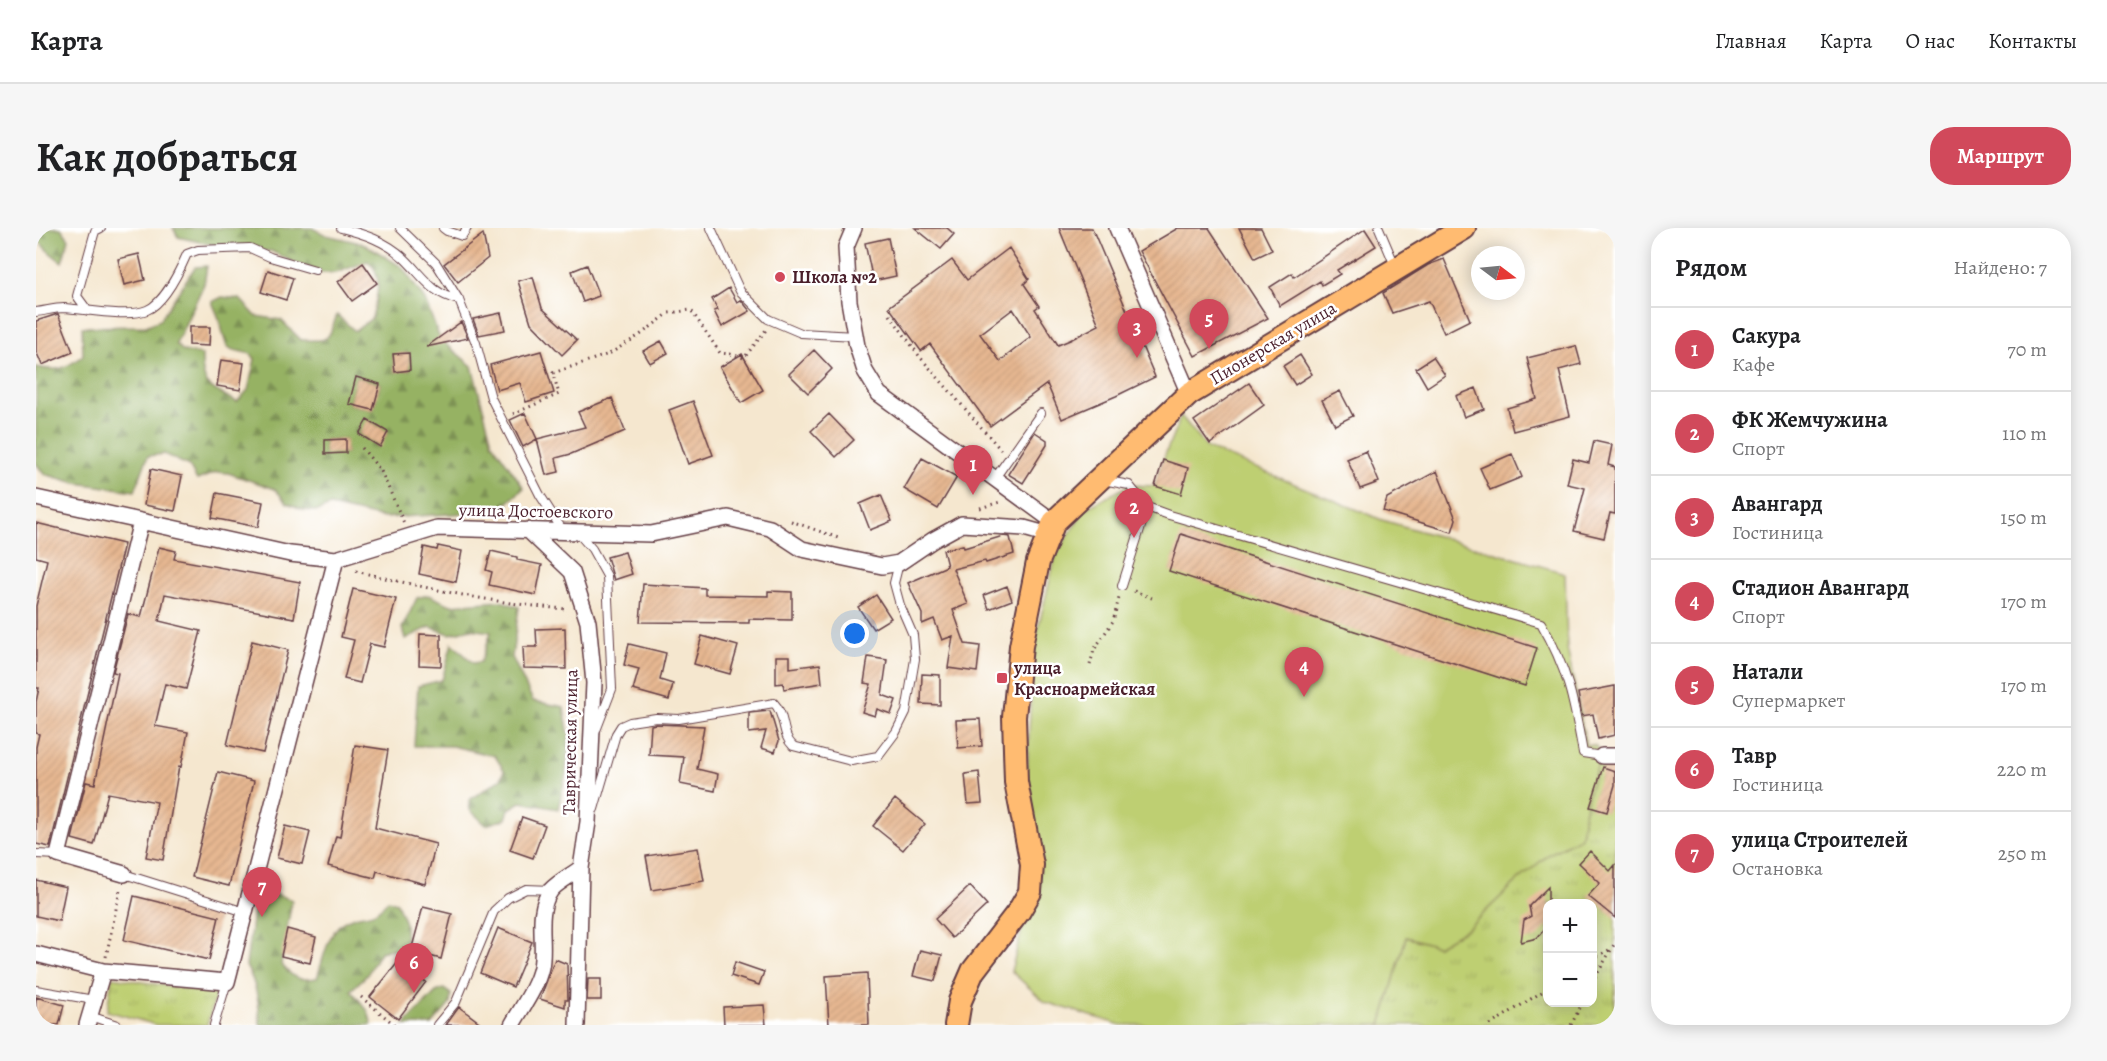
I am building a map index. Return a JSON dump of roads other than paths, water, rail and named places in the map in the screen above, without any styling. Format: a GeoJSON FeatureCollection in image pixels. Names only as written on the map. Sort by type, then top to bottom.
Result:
{"type":"FeatureCollection","features":[{"type":"Feature","properties":{"kind":"main road","name":"Пионерская улица"},"geometry":{"type":"LineString","coordinates":[[1052,529],[1098,480],[1189,394],[1464,228]]}},
{"type":"Feature","properties":{"kind":"main road"},"geometry":{"type":"LineString","coordinates":[[956,1025],[960,1000],[973,970],[1019,911],[1030,892],[1032,865],[1016,782],[1014,717],[1021,646],[1038,562],[1052,529]]}},
{"type":"Feature","properties":{"kind":"street"},"geometry":{"type":"LineString","coordinates":[[854,228],[846,247],[849,301],[855,336],[865,371],[879,394],[995,478],[1052,529]]}},
{"type":"Feature","properties":{"kind":"street"},"geometry":{"type":"LineString","coordinates":[[1117,228],[1189,394]]}},
{"type":"Feature","properties":{"kind":"street","name":"улица Достоевского"},"geometry":{"type":"LineString","coordinates":[[36,498],[290,554],[336,559],[437,528],[651,534],[728,518],[770,528],[802,549],[882,566],[898,563]]}},
{"type":"Feature","properties":{"kind":"street"},"geometry":{"type":"LineString","coordinates":[[124,874],[58,855],[141,521]]}},
{"type":"Feature","properties":{"kind":"street"},"geometry":{"type":"LineString","coordinates":[[898,563],[962,524],[1052,529]]}},
{"type":"Feature","properties":{"kind":"street","name":"Таврическая улица"},"geometry":{"type":"LineString","coordinates":[[528,530],[572,572],[588,622],[594,683],[588,822],[581,868],[578,1025]]}},
{"type":"Feature","properties":{"kind":"street"},"geometry":{"type":"LineString","coordinates":[[36,954],[103,971],[227,982],[336,559]]}},
{"type":"Feature","properties":{"kind":"street"},"geometry":{"type":"LineString","coordinates":[[512,1025],[535,984],[541,967],[545,905],[552,890],[581,868]]}},
{"type":"Feature","properties":{"kind":"street"},"geometry":{"type":"LineString","coordinates":[[88,1020],[103,971]]}},
{"type":"Feature","properties":{"kind":"lane"},"geometry":{"type":"LineString","coordinates":[[88,311],[77,296],[95,231],[101,228]]}},
{"type":"Feature","properties":{"kind":"lane"},"geometry":{"type":"LineString","coordinates":[[340,228],[372,237],[403,257],[426,284],[446,297],[459,300]]}},
{"type":"Feature","properties":{"kind":"lane"},"geometry":{"type":"LineString","coordinates":[[400,228],[436,263],[459,300],[476,343],[491,398],[540,495],[570,531],[592,549],[607,576],[612,689],[592,740]]}},
{"type":"Feature","properties":{"kind":"lane"},"geometry":{"type":"LineString","coordinates":[[443,228],[462,236],[468,228]]}},
{"type":"Feature","properties":{"kind":"lane"},"geometry":{"type":"LineString","coordinates":[[711,228],[740,291],[768,319],[801,333],[855,336]]}},
{"type":"Feature","properties":{"kind":"lane"},"geometry":{"type":"LineString","coordinates":[[1379,228],[1396,269]]}},
{"type":"Feature","properties":{"kind":"lane"},"geometry":{"type":"LineString","coordinates":[[36,312],[61,308],[121,313],[147,310],[160,300],[179,272],[187,254],[198,250],[250,248],[270,257],[315,270]]}},
{"type":"Feature","properties":{"kind":"lane"},"geometry":{"type":"LineString","coordinates":[[995,478],[1041,413]]}},
{"type":"Feature","properties":{"kind":"lane"},"geometry":{"type":"LineString","coordinates":[[1098,480],[1128,485],[1147,507],[1169,516],[1541,623],[1557,650],[1571,691],[1583,753],[1608,756]]}},
{"type":"Feature","properties":{"kind":"lane"},"geometry":{"type":"LineString","coordinates":[[1122,586],[1147,507]]}},
{"type":"Feature","properties":{"kind":"lane"},"geometry":{"type":"LineString","coordinates":[[588,822],[616,734],[621,726],[630,722],[656,718],[679,719],[774,703],[779,708],[786,740],[793,746],[851,761],[879,756],[896,732],[906,712],[915,659],[913,635],[900,605],[894,583],[898,563]]}},
{"type":"Feature","properties":{"kind":"lane"},"geometry":{"type":"LineString","coordinates":[[36,854],[58,855]]}},
{"type":"Feature","properties":{"kind":"lane"},"geometry":{"type":"LineString","coordinates":[[124,874],[245,912]]}},
{"type":"Feature","properties":{"kind":"lane"},"geometry":{"type":"LineString","coordinates":[[437,1025],[456,1002],[494,911],[508,898],[526,889],[552,890]]}},
{"type":"Feature","properties":{"kind":"lane"},"geometry":{"type":"LineString","coordinates":[[214,1025],[227,982]]}},
{"type":"Feature","properties":{"kind":"lane"},"geometry":{"type":"LineString","coordinates":[[36,990],[94,1000]]}},
{"type":"Feature","properties":{"kind":"lane"},"geometry":{"type":"LineString","coordinates":[[88,1020],[117,1025]]}},
{"type":"Feature","properties":{"kind":"place","name":"Школа №2"},"geometry":{"type":"Point","coordinates":[780,277]}},
{"type":"Feature","properties":{"kind":"place","name":"Натали"},"geometry":{"type":"Point","coordinates":[1209,349]}},
{"type":"Feature","properties":{"kind":"place","name":"Авангард"},"geometry":{"type":"Point","coordinates":[1137,358]}},
{"type":"Feature","properties":{"kind":"place","name":"Сакура"},"geometry":{"type":"Point","coordinates":[973,495]}},
{"type":"Feature","properties":{"kind":"place","name":"ФК Жемчужина"},"geometry":{"type":"Point","coordinates":[1134,538]}},
{"type":"Feature","properties":{"kind":"place","name":"улица Красноармейская"},"geometry":{"type":"Point","coordinates":[1002,678]}},
{"type":"Feature","properties":{"kind":"place","name":"Стадион Авангард"},"geometry":{"type":"Point","coordinates":[1304,697]}},
{"type":"Feature","properties":{"kind":"place","name":"улица Строителей"},"geometry":{"type":"Point","coordinates":[262,917]}},
{"type":"Feature","properties":{"kind":"place","name":"Тавр"},"geometry":{"type":"Point","coordinates":[414,993]}}]}
